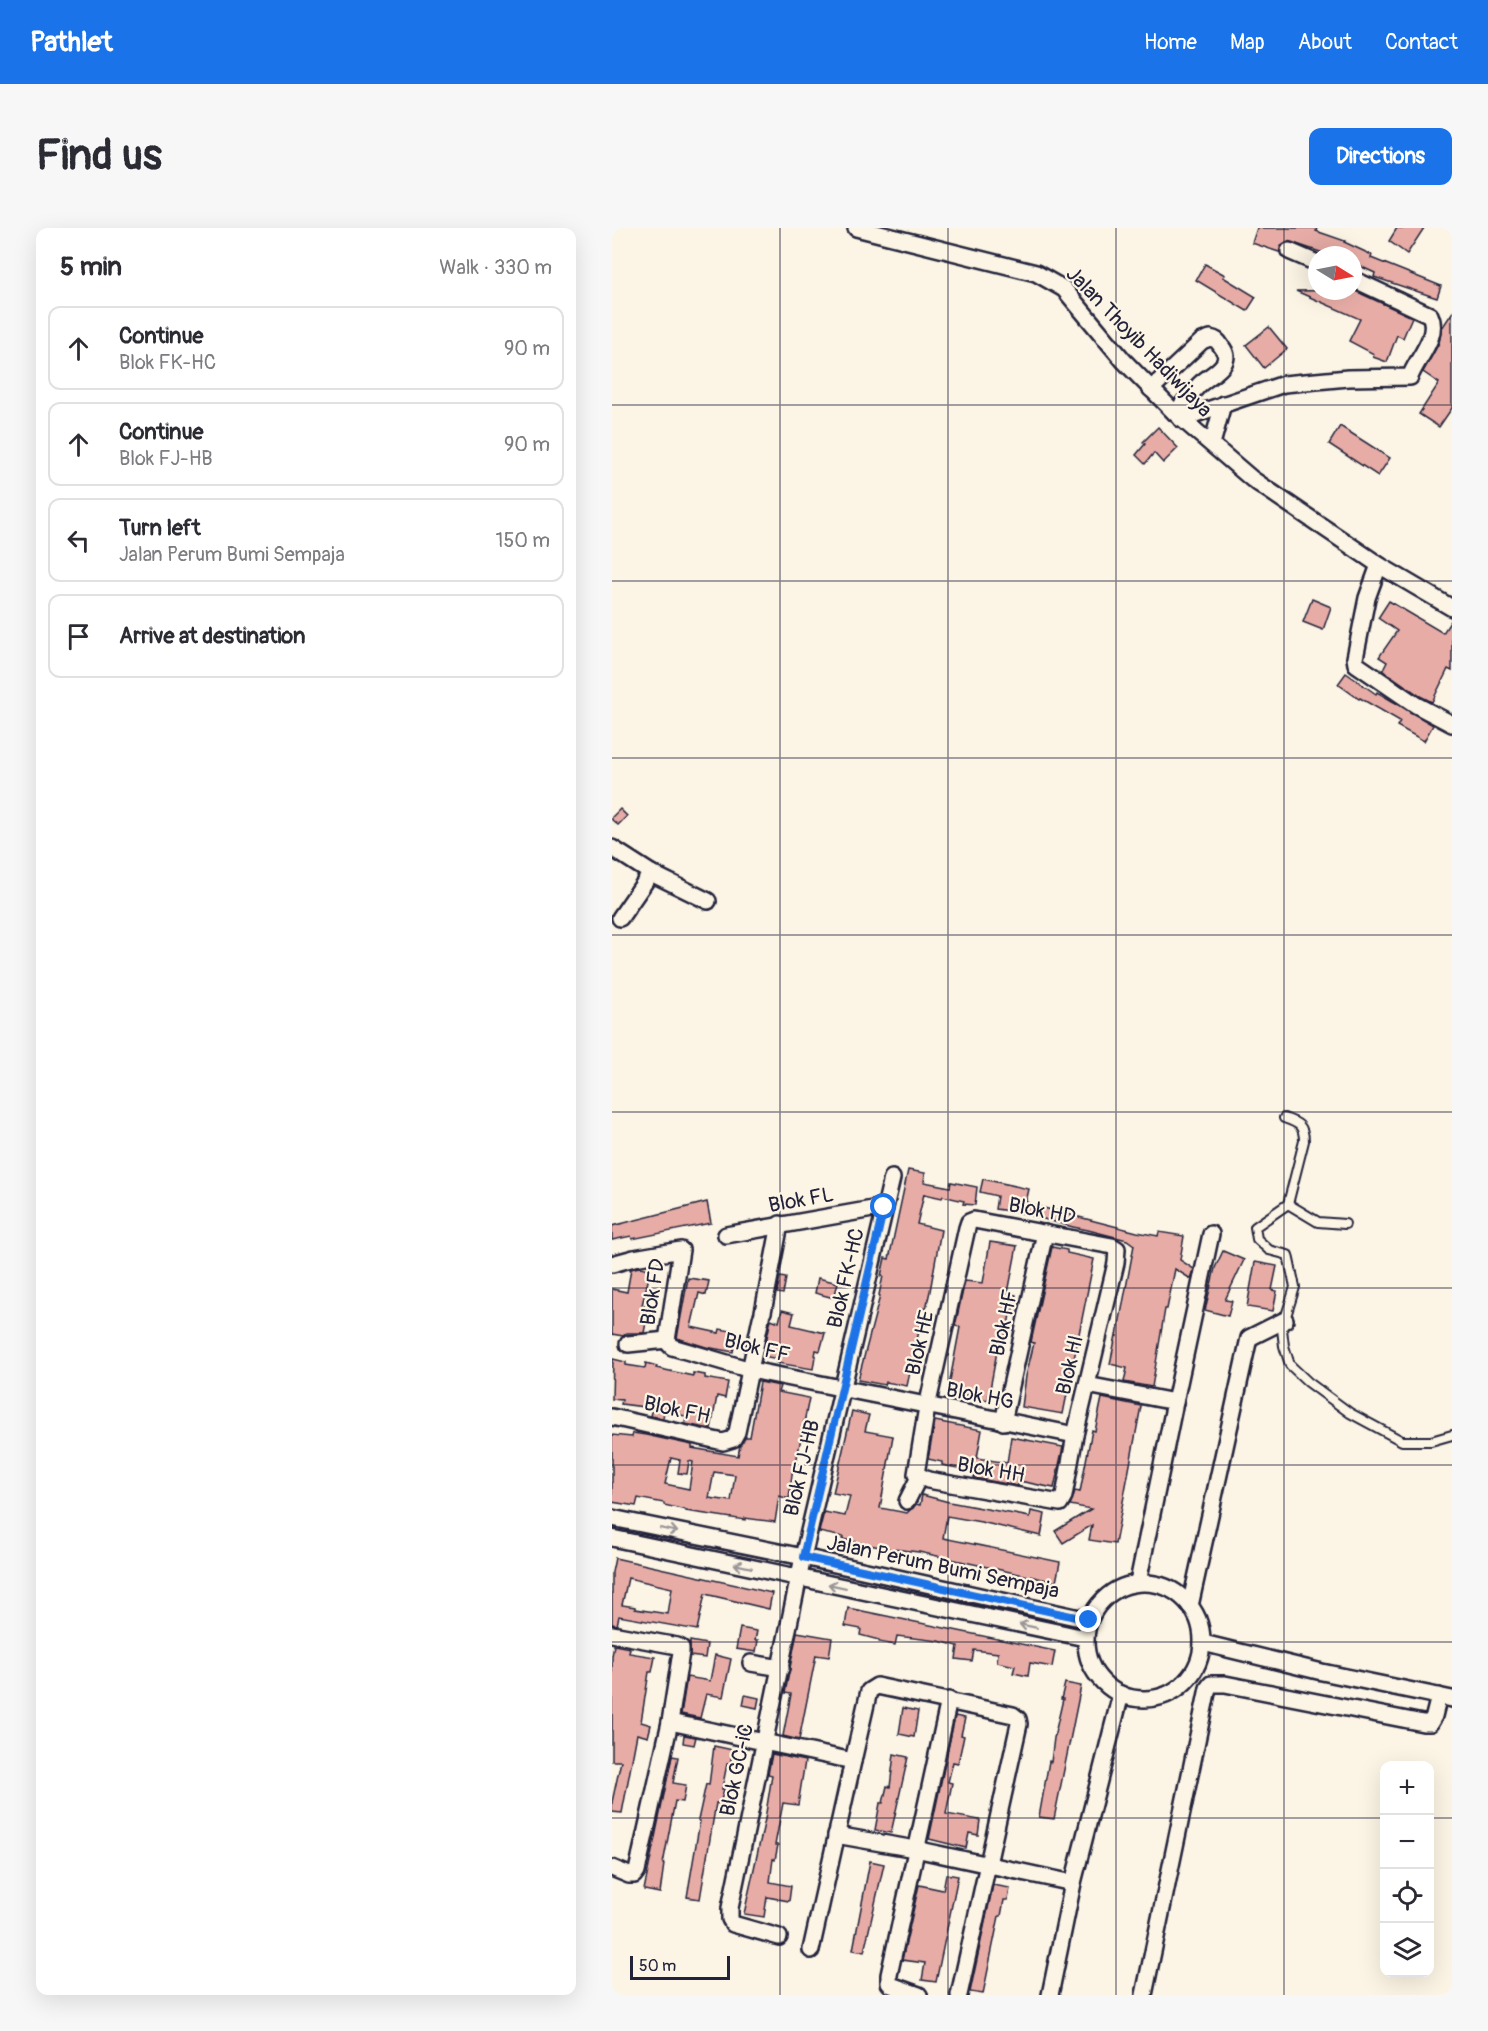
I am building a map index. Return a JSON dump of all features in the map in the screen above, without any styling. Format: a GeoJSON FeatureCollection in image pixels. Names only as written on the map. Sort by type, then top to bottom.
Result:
{"type":"FeatureCollection","features":[{"type":"Feature","properties":{"kind":"street","name":"Jalan Thoyib Hadiwijaya"},"geometry":{"type":"LineString","coordinates":[[856,228],[1036,273],[1051,280],[1074,300],[1124,361],[1178,416],[1252,480],[1379,566],[1452,608]]}},
{"type":"Feature","properties":{"kind":"street"},"geometry":{"type":"LineString","coordinates":[[1289,251],[1308,259]]}},
{"type":"Feature","properties":{"kind":"street"},"geometry":{"type":"LineString","coordinates":[[1178,416],[1284,384],[1348,378],[1410,377],[1432,333],[1433,321],[1430,315],[1362,283]]}},
{"type":"Feature","properties":{"kind":"street"},"geometry":{"type":"LineString","coordinates":[[1151,388],[1202,341],[1210,338],[1218,342],[1226,352],[1226,361],[1199,385],[1178,416]]}},
{"type":"Feature","properties":{"kind":"street"},"geometry":{"type":"LineString","coordinates":[[1212,444],[1223,404]]}},
{"type":"Feature","properties":{"kind":"street"},"geometry":{"type":"LineString","coordinates":[[1379,566],[1367,598],[1355,662],[1416,705],[1450,716]]}},
{"type":"Feature","properties":{"kind":"street"},"geometry":{"type":"LineString","coordinates":[[612,848],[651,873],[708,901]]}},
{"type":"Feature","properties":{"kind":"street"},"geometry":{"type":"LineString","coordinates":[[620,918],[651,873]]}},
{"type":"Feature","properties":{"kind":"street","name":"Blok FK-HC"},"geometry":{"type":"LineString","coordinates":[[842,1389],[892,1178]]}},
{"type":"Feature","properties":{"kind":"street","name":"Blok FL"},"geometry":{"type":"LineString","coordinates":[[726,1235],[884,1207]]}},
{"type":"Feature","properties":{"kind":"street","name":"Blok HD"},"geometry":{"type":"LineString","coordinates":[[967,1228],[969,1222],[974,1220],[1112,1246]]}},
{"type":"Feature","properties":{"kind":"street"},"geometry":{"type":"LineString","coordinates":[[751,1370],[780,1224]]}},
{"type":"Feature","properties":{"kind":"street","name":"Blok HE"},"geometry":{"type":"LineString","coordinates":[[907,1501],[917,1472],[927,1407],[967,1228]]}},
{"type":"Feature","properties":{"kind":"street","name":"Blok HF"},"geometry":{"type":"LineString","coordinates":[[1003,1422],[1045,1233]]}},
{"type":"Feature","properties":{"kind":"street"},"geometry":{"type":"LineString","coordinates":[[1138,1582],[1211,1234]]}},
{"type":"Feature","properties":{"kind":"street","name":"Blok HI"},"geometry":{"type":"LineString","coordinates":[[1064,1496],[1075,1436],[1117,1256],[1117,1250],[1112,1246]]}},
{"type":"Feature","properties":{"kind":"street","name":"Blok FD"},"geometry":{"type":"LineString","coordinates":[[612,1264],[681,1250],[667,1340]]}},
{"type":"Feature","properties":{"kind":"street"},"geometry":{"type":"LineString","coordinates":[[1190,1606],[1248,1338],[1285,1320]]}},
{"type":"Feature","properties":{"kind":"street"},"geometry":{"type":"LineString","coordinates":[[628,1344],[667,1340]]}},
{"type":"Feature","properties":{"kind":"street","name":"Blok FF"},"geometry":{"type":"LineString","coordinates":[[667,1340],[672,1347],[751,1370],[842,1389]]}},
{"type":"Feature","properties":{"kind":"street","name":"Blok FH"},"geometry":{"type":"LineString","coordinates":[[612,1417],[723,1442],[733,1439],[737,1432],[751,1370]]}},
{"type":"Feature","properties":{"kind":"street"},"geometry":{"type":"LineString","coordinates":[[1087,1385],[1175,1402]]}},
{"type":"Feature","properties":{"kind":"street","name":"Blok HG"},"geometry":{"type":"LineString","coordinates":[[842,1389],[1075,1436]]}},
{"type":"Feature","properties":{"kind":"street","name":"Blok FJ-HB"},"geometry":{"type":"LineString","coordinates":[[800,1578],[842,1389]]}},
{"type":"Feature","properties":{"kind":"street","name":"Blok HH"},"geometry":{"type":"LineString","coordinates":[[917,1472],[1054,1503],[1060,1503],[1064,1496]]}},
{"type":"Feature","properties":{"kind":"street","name":"Jalan Perum Bumi Sempaja"},"geometry":{"type":"LineString","coordinates":[[612,1518],[803,1557],[1089,1620]]}},
{"type":"Feature","properties":{"kind":"street","name":"Jalan Perum Bumi Sempaja"},"geometry":{"type":"LineString","coordinates":[[612,1538],[1086,1638]]}},
{"type":"Feature","properties":{"kind":"street","name":"Blok GC-iC"},"geometry":{"type":"LineString","coordinates":[[779,1937],[733,1923],[730,1919],[730,1908],[800,1578]]}},
{"type":"Feature","properties":{"kind":"street"},"geometry":{"type":"LineString","coordinates":[[1138,1582],[1158,1584],[1176,1592],[1190,1606],[1199,1624],[1203,1643],[1197,1664],[1186,1680],[1170,1692],[1150,1699],[1130,1698],[1112,1690],[1097,1676],[1088,1658],[1086,1638],[1089,1620],[1097,1606],[1108,1594],[1122,1586],[1138,1582]]}},
{"type":"Feature","properties":{"kind":"street"},"geometry":{"type":"LineString","coordinates":[[612,1634],[681,1648],[670,1722],[637,1871],[634,1875],[629,1875],[612,1868]]}},
{"type":"Feature","properties":{"kind":"street"},"geometry":{"type":"LineString","coordinates":[[1144,1995],[1208,1688],[1211,1684],[1225,1684],[1430,1724],[1446,1698],[1322,1672],[1203,1643]]}},
{"type":"Feature","properties":{"kind":"street"},"geometry":{"type":"LineString","coordinates":[[751,1663],[781,1668]]}},
{"type":"Feature","properties":{"kind":"street"},"geometry":{"type":"LineString","coordinates":[[811,1950],[869,1691],[877,1686],[887,1687],[1013,1715],[1018,1719],[1018,1724],[959,1995]]}},
{"type":"Feature","properties":{"kind":"street"},"geometry":{"type":"LineString","coordinates":[[1050,1995],[1073,1883],[1121,1694]]}},
{"type":"Feature","properties":{"kind":"street"},"geometry":{"type":"LineString","coordinates":[[919,1995],[891,1985],[888,1975],[949,1700]]}},
{"type":"Feature","properties":{"kind":"street"},"geometry":{"type":"LineString","coordinates":[[670,1722],[853,1761]]}},
{"type":"Feature","properties":{"kind":"street"},"geometry":{"type":"LineString","coordinates":[[836,1835],[915,1849],[1073,1883]]}},
{"type":"Feature","properties":{"kind":"lane"},"geometry":{"type":"LineString","coordinates":[[1284,1118],[1302,1126],[1304,1133],[1288,1204],[1255,1227],[1257,1239],[1269,1250],[1288,1255],[1295,1287],[1282,1329],[1290,1365],[1308,1382],[1350,1413],[1402,1441],[1431,1441],[1452,1436]]}},
{"type":"Feature","properties":{"kind":"lane"},"geometry":{"type":"LineString","coordinates":[[1288,1204],[1318,1222],[1345,1224]]}},
{"type":"Feature","properties":{"kind":"building"},"geometry":{"type":"Polygon","coordinates":[[[1257,228],[1317,228],[1316,231],[1353,246],[1308,246],[1308,248],[1288,241],[1283,244],[1279,252],[1252,243],[1257,228]]]}},
{"type":"Feature","properties":{"kind":"building"},"geometry":{"type":"Polygon","coordinates":[[[1397,228],[1424,228],[1407,254],[1389,241],[1397,228]]]}},
{"type":"Feature","properties":{"kind":"building"},"geometry":{"type":"Polygon","coordinates":[[[1362,250],[1372,255],[1371,258],[1441,286],[1437,298],[1374,277],[1375,273],[1362,267],[1362,250]]]}},
{"type":"Feature","properties":{"kind":"building"},"geometry":{"type":"Polygon","coordinates":[[[1205,264],[1256,297],[1247,311],[1196,280],[1205,264]]]}},
{"type":"Feature","properties":{"kind":"building"},"geometry":{"type":"Polygon","coordinates":[[[1296,291],[1308,291],[1308,296],[1296,291]]]}},
{"type":"Feature","properties":{"kind":"building"},"geometry":{"type":"Polygon","coordinates":[[[1362,294],[1412,317],[1403,338],[1397,335],[1387,362],[1373,357],[1374,354],[1349,341],[1360,319],[1317,300],[1362,300],[1362,294]]]}},
{"type":"Feature","properties":{"kind":"building"},"geometry":{"type":"Polygon","coordinates":[[[1452,313],[1452,408],[1439,427],[1419,414],[1439,383],[1423,372],[1439,343],[1442,328],[1452,313]]]}},
{"type":"Feature","properties":{"kind":"building"},"geometry":{"type":"Polygon","coordinates":[[[1269,327],[1287,349],[1264,368],[1246,345],[1269,327]]]}},
{"type":"Feature","properties":{"kind":"building"},"geometry":{"type":"Polygon","coordinates":[[[1340,426],[1390,458],[1378,476],[1329,444],[1340,426]]]}},
{"type":"Feature","properties":{"kind":"building"},"geometry":{"type":"Polygon","coordinates":[[[1158,427],[1178,448],[1163,463],[1154,453],[1145,464],[1136,455],[1145,444],[1143,442],[1158,427]]]}},
{"type":"Feature","properties":{"kind":"building"},"geometry":{"type":"Polygon","coordinates":[[[1312,599],[1331,607],[1323,630],[1303,622],[1312,599]]]}},
{"type":"Feature","properties":{"kind":"building"},"geometry":{"type":"Polygon","coordinates":[[[1389,601],[1443,633],[1452,619],[1452,671],[1448,669],[1432,702],[1383,670],[1387,662],[1379,657],[1397,631],[1378,618],[1389,601]]]}},
{"type":"Feature","properties":{"kind":"building"},"geometry":{"type":"Polygon","coordinates":[[[1346,673],[1376,694],[1377,692],[1433,725],[1424,741],[1397,726],[1400,721],[1359,699],[1338,684],[1346,673]]]}},
{"type":"Feature","properties":{"kind":"building"},"geometry":{"type":"Polygon","coordinates":[[[620,809],[627,816],[618,825],[612,817],[620,809]]]}},
{"type":"Feature","properties":{"kind":"building"},"geometry":{"type":"Polygon","coordinates":[[[908,1170],[925,1173],[924,1182],[950,1187],[951,1182],[977,1187],[975,1205],[963,1204],[964,1201],[943,1196],[942,1198],[924,1194],[917,1224],[941,1230],[930,1291],[926,1309],[924,1308],[907,1386],[886,1382],[885,1385],[858,1380],[880,1296],[885,1258],[889,1259],[908,1170]]]}},
{"type":"Feature","properties":{"kind":"building"},"geometry":{"type":"Polygon","coordinates":[[[983,1179],[1029,1189],[1026,1202],[1040,1207],[1137,1232],[1158,1236],[1159,1232],[1184,1236],[1180,1260],[1194,1269],[1191,1279],[1175,1269],[1167,1309],[1165,1309],[1152,1387],[1124,1382],[1127,1368],[1110,1364],[1134,1245],[1127,1240],[1018,1212],[995,1209],[997,1196],[980,1192],[983,1179]]]}},
{"type":"Feature","properties":{"kind":"building"},"geometry":{"type":"Polygon","coordinates":[[[707,1202],[711,1223],[632,1239],[631,1236],[612,1240],[612,1226],[707,1202]]]}},
{"type":"Feature","properties":{"kind":"building"},"geometry":{"type":"Polygon","coordinates":[[[990,1242],[1017,1246],[1008,1293],[1016,1295],[1006,1336],[1000,1335],[988,1400],[948,1391],[960,1327],[955,1326],[965,1281],[983,1283],[990,1242]]]}},
{"type":"Feature","properties":{"kind":"building"},"geometry":{"type":"Polygon","coordinates":[[[1052,1247],[1094,1259],[1063,1414],[1022,1407],[1034,1343],[1031,1342],[1052,1247]]]}},
{"type":"Feature","properties":{"kind":"building"},"geometry":{"type":"Polygon","coordinates":[[[1223,1251],[1244,1260],[1225,1300],[1232,1301],[1228,1316],[1205,1310],[1215,1268],[1223,1251]]]}},
{"type":"Feature","properties":{"kind":"building"},"geometry":{"type":"Polygon","coordinates":[[[1255,1262],[1277,1266],[1272,1290],[1277,1291],[1273,1311],[1247,1307],[1255,1262]]]}},
{"type":"Feature","properties":{"kind":"building"},"geometry":{"type":"Polygon","coordinates":[[[639,1267],[651,1269],[642,1305],[653,1307],[651,1317],[647,1317],[644,1333],[627,1333],[623,1336],[612,1334],[612,1289],[627,1292],[631,1269],[639,1267]]]}},
{"type":"Feature","properties":{"kind":"building"},"geometry":{"type":"Polygon","coordinates":[[[780,1277],[786,1278],[783,1294],[777,1293],[780,1277]]]}},
{"type":"Feature","properties":{"kind":"building"},"geometry":{"type":"Polygon","coordinates":[[[688,1278],[709,1281],[706,1295],[699,1293],[691,1327],[719,1333],[720,1329],[737,1332],[733,1352],[677,1338],[688,1278]]]}},
{"type":"Feature","properties":{"kind":"building"},"geometry":{"type":"Polygon","coordinates":[[[818,1278],[838,1283],[834,1298],[815,1293],[818,1278]]]}},
{"type":"Feature","properties":{"kind":"building"},"geometry":{"type":"Polygon","coordinates":[[[782,1310],[794,1313],[791,1325],[825,1333],[820,1351],[816,1350],[813,1369],[777,1363],[778,1359],[763,1356],[771,1319],[779,1322],[782,1310]]]}},
{"type":"Feature","properties":{"kind":"building"},"geometry":{"type":"Polygon","coordinates":[[[613,1359],[626,1362],[626,1365],[645,1368],[646,1363],[657,1366],[656,1368],[693,1376],[693,1373],[705,1375],[705,1378],[728,1382],[725,1398],[717,1396],[711,1429],[685,1424],[686,1416],[664,1412],[663,1418],[650,1416],[652,1408],[621,1404],[622,1400],[612,1399],[613,1359]]]}},
{"type":"Feature","properties":{"kind":"building"},"geometry":{"type":"Polygon","coordinates":[[[760,1382],[780,1386],[778,1392],[809,1398],[795,1468],[793,1467],[789,1499],[779,1496],[775,1522],[686,1511],[664,1505],[664,1503],[638,1498],[636,1506],[612,1502],[612,1435],[632,1437],[633,1433],[646,1435],[692,1445],[692,1448],[738,1456],[740,1445],[746,1437],[750,1437],[760,1382]],[[671,1458],[665,1484],[689,1489],[693,1462],[689,1461],[687,1474],[678,1473],[680,1460],[671,1458]],[[714,1472],[709,1498],[731,1501],[735,1475],[714,1472]]]}},
{"type":"Feature","properties":{"kind":"building"},"geometry":{"type":"Polygon","coordinates":[[[1102,1398],[1141,1406],[1115,1544],[1089,1540],[1092,1525],[1063,1543],[1055,1531],[1091,1509],[1070,1505],[1075,1491],[1080,1492],[1092,1430],[1095,1431],[1102,1398]]]}},
{"type":"Feature","properties":{"kind":"building"},"geometry":{"type":"Polygon","coordinates":[[[852,1411],[869,1415],[865,1431],[893,1436],[880,1508],[907,1513],[916,1504],[920,1505],[922,1495],[1030,1517],[1031,1511],[1045,1514],[1041,1536],[947,1516],[943,1538],[1060,1562],[1056,1582],[919,1552],[884,1548],[819,1532],[824,1512],[845,1516],[850,1496],[833,1493],[852,1411]]]}},
{"type":"Feature","properties":{"kind":"building"},"geometry":{"type":"Polygon","coordinates":[[[935,1421],[982,1430],[977,1458],[1007,1463],[1011,1437],[1063,1447],[1054,1488],[1019,1481],[1018,1486],[974,1478],[975,1471],[942,1465],[942,1462],[928,1459],[935,1421]]]}},
{"type":"Feature","properties":{"kind":"building"},"geometry":{"type":"Polygon","coordinates":[[[615,1558],[772,1593],[769,1609],[705,1594],[697,1630],[619,1616],[617,1625],[612,1624],[612,1572],[615,1558]],[[628,1578],[622,1605],[668,1614],[672,1588],[628,1578]]]}},
{"type":"Feature","properties":{"kind":"building"},"geometry":{"type":"Polygon","coordinates":[[[848,1608],[1055,1651],[1052,1667],[1030,1663],[1028,1676],[1013,1673],[1015,1666],[997,1662],[998,1653],[974,1650],[972,1661],[956,1659],[958,1646],[939,1641],[897,1636],[895,1645],[879,1642],[879,1640],[860,1635],[861,1629],[845,1626],[848,1608]]]}},
{"type":"Feature","properties":{"kind":"building"},"geometry":{"type":"Polygon","coordinates":[[[740,1628],[757,1631],[756,1652],[736,1649],[740,1628]]]}},
{"type":"Feature","properties":{"kind":"building"},"geometry":{"type":"Polygon","coordinates":[[[797,1632],[832,1638],[829,1657],[816,1655],[799,1740],[783,1736],[791,1694],[785,1693],[797,1632]]]}},
{"type":"Feature","properties":{"kind":"building"},"geometry":{"type":"Polygon","coordinates":[[[690,1641],[707,1644],[705,1658],[690,1656],[690,1641]]]}},
{"type":"Feature","properties":{"kind":"building"},"geometry":{"type":"Polygon","coordinates":[[[614,1645],[630,1648],[629,1653],[655,1657],[652,1672],[649,1672],[641,1722],[651,1725],[648,1737],[637,1734],[622,1813],[612,1812],[621,1761],[612,1761],[612,1656],[614,1645]]]}},
{"type":"Feature","properties":{"kind":"building"},"geometry":{"type":"Polygon","coordinates":[[[715,1655],[731,1659],[723,1697],[706,1694],[700,1718],[681,1714],[687,1677],[710,1681],[715,1655]]]}},
{"type":"Feature","properties":{"kind":"building"},"geometry":{"type":"Polygon","coordinates":[[[1065,1683],[1081,1686],[1054,1819],[1039,1817],[1049,1761],[1051,1762],[1065,1683]]]}},
{"type":"Feature","properties":{"kind":"building"},"geometry":{"type":"Polygon","coordinates":[[[745,1695],[759,1698],[757,1708],[743,1705],[745,1695]]]}},
{"type":"Feature","properties":{"kind":"building"},"geometry":{"type":"Polygon","coordinates":[[[903,1708],[918,1711],[914,1737],[899,1734],[903,1708]]]}},
{"type":"Feature","properties":{"kind":"building"},"geometry":{"type":"Polygon","coordinates":[[[955,1716],[965,1718],[961,1735],[964,1736],[958,1763],[953,1762],[948,1782],[952,1783],[946,1814],[980,1820],[978,1835],[969,1833],[966,1848],[929,1839],[955,1716]]]}},
{"type":"Feature","properties":{"kind":"building"},"geometry":{"type":"Polygon","coordinates":[[[684,1735],[696,1737],[694,1745],[683,1743],[684,1735]]]}},
{"type":"Feature","properties":{"kind":"building"},"geometry":{"type":"Polygon","coordinates":[[[714,1746],[733,1750],[730,1764],[727,1764],[720,1804],[716,1803],[700,1899],[687,1897],[700,1821],[698,1820],[706,1784],[709,1785],[714,1746]]]}},
{"type":"Feature","properties":{"kind":"building"},"geometry":{"type":"Polygon","coordinates":[[[772,1754],[805,1761],[798,1805],[783,1803],[775,1845],[778,1845],[775,1860],[773,1859],[770,1882],[791,1886],[789,1901],[767,1897],[764,1917],[744,1914],[765,1819],[772,1775],[768,1774],[772,1754]]]}},
{"type":"Feature","properties":{"kind":"building"},"geometry":{"type":"Polygon","coordinates":[[[894,1754],[908,1757],[891,1833],[875,1830],[880,1803],[883,1803],[887,1786],[890,1787],[894,1754]]]}},
{"type":"Feature","properties":{"kind":"building"},"geometry":{"type":"Polygon","coordinates":[[[672,1756],[678,1757],[673,1783],[686,1785],[683,1802],[675,1801],[660,1893],[644,1890],[672,1756]]]}},
{"type":"Feature","properties":{"kind":"building"},"geometry":{"type":"Polygon","coordinates":[[[870,1861],[884,1864],[864,1952],[853,1950],[870,1861]]]}},
{"type":"Feature","properties":{"kind":"building"},"geometry":{"type":"Polygon","coordinates":[[[946,1874],[958,1876],[936,1982],[922,1980],[925,1963],[902,1960],[919,1885],[943,1890],[946,1874]]]}},
{"type":"Feature","properties":{"kind":"building"},"geometry":{"type":"Polygon","coordinates":[[[993,1885],[1010,1888],[1008,1900],[1004,1900],[1001,1916],[999,1916],[983,1994],[970,1992],[993,1885]]]}},
{"type":"Feature","properties":{"kind":"route"},"geometry":{"type":"LineString","coordinates":[[884,1207],[803,1557],[1089,1620]]}}]}
